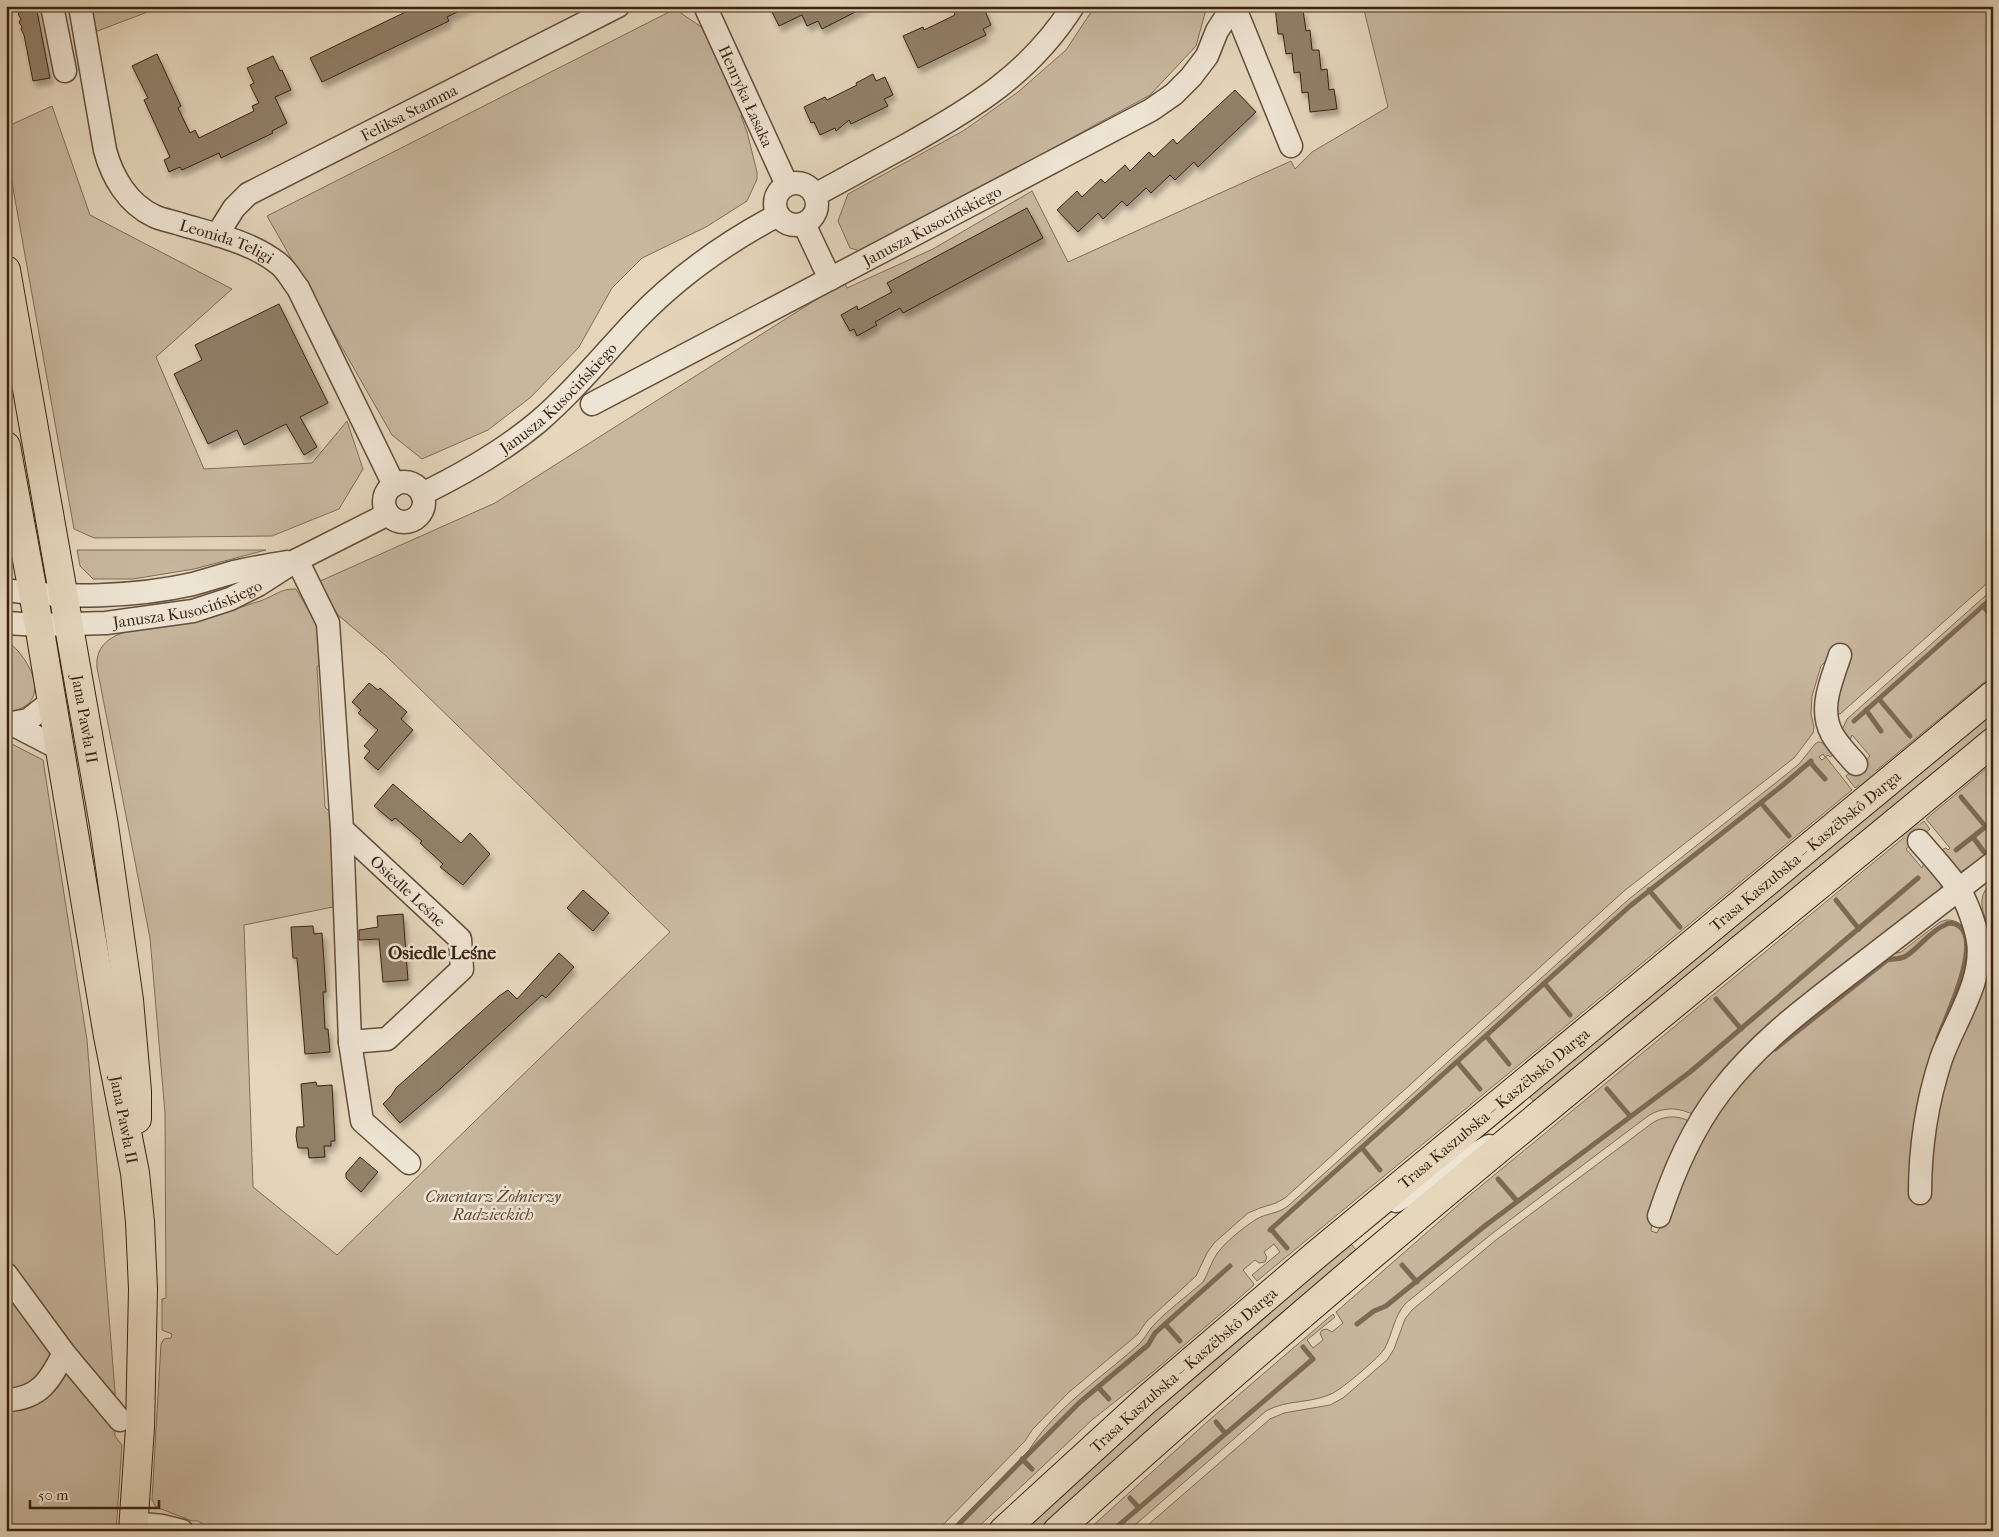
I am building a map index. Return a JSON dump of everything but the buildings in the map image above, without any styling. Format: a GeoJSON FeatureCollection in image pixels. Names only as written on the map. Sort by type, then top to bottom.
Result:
{"type":"FeatureCollection","features":[{"type":"Feature","properties":{"kind":"main road","name":"Jana Pawła II"},"geometry":{"type":"LineString","coordinates":[[6,270],[104,825],[129,1000],[137,1091],[135,1173]]}},
{"type":"Feature","properties":{"kind":"main road","name":"Jana Pawła II"},"geometry":{"type":"LineString","coordinates":[[6,446],[39,625],[108,1036],[135,1173],[140,1222],[142,1289],[140,1428],[133,1527]]}},
{"type":"Feature","properties":{"kind":"main road","name":"Trasa Kaszubska – Kaszëbskô Darga"},"geometry":{"type":"LineString","coordinates":[[1003,1531],[1146,1400],[1342,1233],[1993,695]]}},
{"type":"Feature","properties":{"kind":"main road"},"geometry":{"type":"LineString","coordinates":[[1057,1531],[1169,1428],[1365,1261],[1993,742]]}},
{"type":"Feature","properties":{"kind":"street"},"geometry":{"type":"LineString","coordinates":[[52,6],[65,71]]}},
{"type":"Feature","properties":{"kind":"street","name":"Leonida Teligi"},"geometry":{"type":"LineString","coordinates":[[80,6],[105,150],[111,169],[122,188],[130,198],[153,216],[258,250],[280,265],[298,288],[394,485]]}},
{"type":"Feature","properties":{"kind":"street","name":"Feliksa Stamma"},"geometry":{"type":"LineString","coordinates":[[216,235],[234,208],[248,194],[618,6]]}},
{"type":"Feature","properties":{"kind":"street","name":"Henryka Łasaka"},"geometry":{"type":"LineString","coordinates":[[705,6],[787,185]]}},
{"type":"Feature","properties":{"kind":"street"},"geometry":{"type":"LineString","coordinates":[[815,195],[982,101],[1008,81],[1039,51],[1073,6]]}},
{"type":"Feature","properties":{"kind":"street"},"geometry":{"type":"LineString","coordinates":[[1233,6],[1291,146]]}},
{"type":"Feature","properties":{"kind":"street","name":"Janusza Kusocińskiego"},"geometry":{"type":"LineString","coordinates":[[592,404],[1151,110],[1174,94],[1191,78],[1207,56],[1216,31],[1233,6]]}},
{"type":"Feature","properties":{"kind":"street"},"geometry":{"type":"LineString","coordinates":[[59,40],[85,34]]}},
{"type":"Feature","properties":{"kind":"street"},"geometry":{"type":"LineString","coordinates":[[801,184],[812,190],[815,195],[817,209],[810,220],[804,224],[786,224],[778,215],[775,201],[777,194],[787,185],[801,184]]}},
{"type":"Feature","properties":{"kind":"street","name":"Janusza Kusocińskiego"},"geometry":{"type":"LineString","coordinates":[[422,494],[490,456],[537,422],[564,398],[635,321],[682,277],[717,252],[778,215]]}},
{"type":"Feature","properties":{"kind":"street"},"geometry":{"type":"LineString","coordinates":[[804,224],[830,279]]}},
{"type":"Feature","properties":{"kind":"street"},"geometry":{"type":"LineString","coordinates":[[402,482],[410,483],[418,487],[422,494],[424,502],[422,510],[417,517],[410,521],[402,522],[388,514],[384,498],[388,490],[394,485],[402,482]]}},
{"type":"Feature","properties":{"kind":"street","name":"Janusza Kusocińskiego"},"geometry":{"type":"LineString","coordinates":[[6,623],[39,625],[122,622],[193,610],[230,599],[258,586],[298,560],[388,514]]}},
{"type":"Feature","properties":{"kind":"street","name":"Janusza Kusocińskiego"},"geometry":{"type":"LineString","coordinates":[[6,590],[33,594],[62,595],[102,594],[167,588],[193,584],[235,572],[298,560]]}},
{"type":"Feature","properties":{"kind":"street","name":"Osiedle Leśne"},"geometry":{"type":"LineString","coordinates":[[298,560],[328,623],[342,829],[350,1042],[362,1121],[410,1163]]}},
{"type":"Feature","properties":{"kind":"street"},"geometry":{"type":"LineString","coordinates":[[1840,655],[1828,692],[1826,714],[1832,734],[1856,764]]}},
{"type":"Feature","properties":{"kind":"street"},"geometry":{"type":"LineString","coordinates":[[9,722],[28,720],[52,701]]}},
{"type":"Feature","properties":{"kind":"street"},"geometry":{"type":"LineString","coordinates":[[9,722],[60,748]]}},
{"type":"Feature","properties":{"kind":"street","name":"Osiedle Leśne"},"geometry":{"type":"LineString","coordinates":[[342,829],[460,940],[462,969],[387,1039],[350,1042]]}},
{"type":"Feature","properties":{"kind":"street"},"geometry":{"type":"LineString","coordinates":[[1919,841],[1959,889],[1977,936],[1979,962],[1975,980],[1941,1059],[1930,1096],[1922,1146],[1920,1192]]}},
{"type":"Feature","properties":{"kind":"street"},"geometry":{"type":"LineString","coordinates":[[1659,1216],[1672,1179],[1694,1132],[1720,1092],[1752,1054],[1796,1015],[1993,864]]}},
{"type":"Feature","properties":{"kind":"street"},"geometry":{"type":"LineString","coordinates":[[1365,1261],[1518,1087]]}},
{"type":"Feature","properties":{"kind":"street"},"geometry":{"type":"LineString","coordinates":[[1342,1233],[1541,1115]]}},
{"type":"Feature","properties":{"kind":"street"},"geometry":{"type":"LineString","coordinates":[[6,1274],[64,1354],[120,1420]]}},
{"type":"Feature","properties":{"kind":"street"},"geometry":{"type":"LineString","coordinates":[[6,1400],[33,1394],[51,1378],[64,1354]]}},
{"type":"Feature","properties":{"kind":"street"},"geometry":{"type":"LineString","coordinates":[[133,1527],[162,1526],[182,1531]]}},
{"type":"Feature","properties":{"kind":"green space"},"geometry":{"type":"Polygon","coordinates":[[[90,6],[163,6],[95,32],[90,6]]]}},
{"type":"Feature","properties":{"kind":"green space"},"geometry":{"type":"Polygon","coordinates":[[[1095,6],[1207,6],[1196,46],[1150,95],[859,254],[857,250],[850,248],[838,221],[848,194],[963,131],[1018,92],[1066,50],[1095,6]]]}},
{"type":"Feature","properties":{"kind":"green space","name":"Cmentarz Żołnierzy Radzieckich"},"geometry":{"type":"Polygon","coordinates":[[[1363,6],[1993,6],[1993,578],[1840,714],[1837,713],[1833,654],[1821,666],[1812,696],[1813,733],[1794,758],[1624,891],[1285,1198],[1248,1213],[1214,1243],[1196,1276],[1146,1322],[1138,1334],[1068,1393],[1032,1430],[1025,1441],[937,1531],[213,1531],[198,1521],[192,1521],[156,1507],[152,1500],[161,1344],[164,1339],[171,1338],[172,1334],[162,1330],[162,1299],[166,1298],[165,1113],[150,938],[97,668],[98,656],[103,645],[110,639],[128,632],[197,620],[260,601],[281,591],[291,589],[296,589],[320,630],[324,659],[317,667],[325,807],[332,814],[333,907],[244,925],[253,1187],[337,1255],[670,932],[385,655],[338,615],[318,582],[495,503],[844,282],[847,288],[933,249],[1032,191],[1068,262],[1291,161],[1295,169],[1312,152],[1388,107],[1363,6]]]}},
{"type":"Feature","properties":{"kind":"green space"},"geometry":{"type":"Polygon","coordinates":[[[675,9],[710,33],[744,113],[741,116],[757,172],[757,179],[747,201],[706,227],[642,258],[612,288],[579,347],[531,397],[488,430],[422,459],[392,435],[267,216],[675,9]]]}},
{"type":"Feature","properties":{"kind":"green space"},"geometry":{"type":"Polygon","coordinates":[[[52,106],[90,215],[232,289],[156,357],[204,469],[312,463],[347,421],[363,469],[339,509],[272,536],[94,538],[74,529],[6,149],[6,127],[52,106]]]}},
{"type":"Feature","properties":{"kind":"green space"},"geometry":{"type":"Polygon","coordinates":[[[77,550],[266,550],[194,569],[133,579],[93,579],[80,566],[77,550]]]}},
{"type":"Feature","properties":{"kind":"green space"},"geometry":{"type":"Polygon","coordinates":[[[1993,589],[1993,675],[1855,788],[1846,776],[1870,756],[1852,735],[1850,740],[1845,740],[1846,734],[1842,730],[1847,719],[1993,589]]]}},
{"type":"Feature","properties":{"kind":"green space"},"geometry":{"type":"Polygon","coordinates":[[[6,640],[24,659],[30,670],[34,681],[34,692],[30,701],[21,708],[6,712],[6,640]]]}},
{"type":"Feature","properties":{"kind":"green space"},"geometry":{"type":"Polygon","coordinates":[[[1993,712],[1993,725],[1535,1103],[1528,1095],[1993,712]]]}},
{"type":"Feature","properties":{"kind":"green space"},"geometry":{"type":"Polygon","coordinates":[[[6,741],[43,760],[87,1040],[115,1392],[115,1436],[122,1445],[116,1531],[6,1531],[6,741]]]}},
{"type":"Feature","properties":{"kind":"green space"},"geometry":{"type":"Polygon","coordinates":[[[1818,742],[1825,744],[1834,754],[1830,757],[1828,755],[1825,757],[1823,754],[1819,757],[1822,760],[1826,757],[1852,790],[1257,1281],[1252,1275],[1280,1252],[1274,1244],[1264,1252],[1267,1257],[1265,1262],[1259,1263],[1255,1260],[1243,1270],[1254,1284],[1253,1286],[1153,1372],[1093,1419],[974,1531],[950,1531],[1029,1450],[1065,1407],[1139,1344],[1157,1322],[1203,1282],[1218,1252],[1233,1237],[1255,1220],[1288,1206],[1629,899],[1799,764],[1818,742]]]}},
{"type":"Feature","properties":{"kind":"green space"},"geometry":{"type":"Polygon","coordinates":[[[1993,763],[1993,855],[1960,872],[1956,871],[1941,850],[1946,848],[1948,850],[1950,848],[1926,819],[1993,763]]]}},
{"type":"Feature","properties":{"kind":"green space"},"geometry":{"type":"Polygon","coordinates":[[[1924,821],[1930,829],[1906,849],[1922,868],[1924,863],[1941,879],[1941,890],[1692,1114],[1670,1109],[1653,1113],[1494,1232],[1406,1303],[1399,1313],[1388,1342],[1382,1352],[1338,1390],[1317,1399],[1282,1405],[1266,1411],[1128,1531],[1087,1531],[1207,1422],[1333,1314],[1335,1317],[1307,1340],[1313,1348],[1323,1340],[1320,1333],[1322,1330],[1327,1329],[1332,1332],[1343,1323],[1336,1312],[1464,1200],[1924,821]]]}},
{"type":"Feature","properties":{"kind":"green space"},"geometry":{"type":"Polygon","coordinates":[[[1993,882],[1993,944],[1982,903],[1986,889],[1993,882]]]}},
{"type":"Feature","properties":{"kind":"green space"},"geometry":{"type":"Polygon","coordinates":[[[1946,920],[1959,923],[1966,932],[1970,945],[1969,968],[1958,1003],[1940,1045],[1926,1090],[1916,1139],[1913,1163],[1914,1184],[1917,1202],[1926,1203],[1929,1144],[1942,1080],[1954,1044],[1980,983],[1993,963],[1993,1531],[1141,1531],[1270,1419],[1284,1413],[1330,1405],[1343,1398],[1387,1360],[1394,1349],[1405,1319],[1412,1310],[1496,1240],[1655,1121],[1669,1117],[1678,1117],[1687,1120],[1689,1128],[1665,1180],[1653,1214],[1651,1231],[1657,1233],[1666,1217],[1679,1179],[1707,1123],[1736,1083],[1766,1050],[1788,1030],[1884,956],[1901,952],[1940,922],[1946,920]]]}},
{"type":"Feature","properties":{"kind":"green space"},"geometry":{"type":"Polygon","coordinates":[[[1350,1243],[1357,1251],[1210,1376],[1038,1531],[1022,1531],[1154,1410],[1350,1243]]]}},
{"type":"Feature","properties":{"kind":"waterway"},"geometry":{"type":"LineString","coordinates":[[1854,721],[1993,597]]}},
{"type":"Feature","properties":{"kind":"waterway"},"geometry":{"type":"LineString","coordinates":[[1983,606],[1993,618]]}},
{"type":"Feature","properties":{"kind":"waterway"},"geometry":{"type":"LineString","coordinates":[[1879,699],[1910,736]]}},
{"type":"Feature","properties":{"kind":"waterway"},"geometry":{"type":"LineString","coordinates":[[1866,710],[1881,731]]}},
{"type":"Feature","properties":{"kind":"waterway"},"geometry":{"type":"LineString","coordinates":[[1270,1230],[1630,906],[1811,761]]}},
{"type":"Feature","properties":{"kind":"waterway"},"geometry":{"type":"LineString","coordinates":[[1810,762],[1825,779]]}},
{"type":"Feature","properties":{"kind":"waterway"},"geometry":{"type":"LineString","coordinates":[[1961,797],[1986,827]]}},
{"type":"Feature","properties":{"kind":"waterway"},"geometry":{"type":"LineString","coordinates":[[1761,803],[1789,836]]}},
{"type":"Feature","properties":{"kind":"waterway"},"geometry":{"type":"LineString","coordinates":[[1956,850],[1993,821]]}},
{"type":"Feature","properties":{"kind":"waterway"},"geometry":{"type":"LineString","coordinates":[[1973,837],[1984,852],[1990,854],[1993,852]]}},
{"type":"Feature","properties":{"kind":"waterway"},"geometry":{"type":"LineString","coordinates":[[1357,1324],[1374,1311],[1386,1306],[1486,1225],[1690,1072],[1918,878]]}},
{"type":"Feature","properties":{"kind":"waterway"},"geometry":{"type":"LineString","coordinates":[[1649,890],[1680,927]]}},
{"type":"Feature","properties":{"kind":"waterway"},"geometry":{"type":"LineString","coordinates":[[1836,900],[1859,929]]}},
{"type":"Feature","properties":{"kind":"waterway"},"geometry":{"type":"LineString","coordinates":[[1775,1049],[1887,960],[1906,956],[1935,931],[1952,923],[1959,926],[1965,935],[1967,948],[1960,980],[1938,1038]]}},
{"type":"Feature","properties":{"kind":"waterway"},"geometry":{"type":"LineString","coordinates":[[1545,984],[1570,1015]]}},
{"type":"Feature","properties":{"kind":"waterway"},"geometry":{"type":"LineString","coordinates":[[1716,999],[1741,1029]]}},
{"type":"Feature","properties":{"kind":"waterway"},"geometry":{"type":"LineString","coordinates":[[1487,1037],[1509,1064]]}},
{"type":"Feature","properties":{"kind":"waterway"},"geometry":{"type":"LineString","coordinates":[[1458,1063],[1480,1089]]}},
{"type":"Feature","properties":{"kind":"waterway"},"geometry":{"type":"LineString","coordinates":[[1607,1089],[1630,1116]]}},
{"type":"Feature","properties":{"kind":"waterway"},"geometry":{"type":"LineString","coordinates":[[1362,1148],[1380,1170]]}},
{"type":"Feature","properties":{"kind":"waterway"},"geometry":{"type":"LineString","coordinates":[[1498,1179],[1517,1201]]}},
{"type":"Feature","properties":{"kind":"waterway"},"geometry":{"type":"LineString","coordinates":[[1271,1229],[1287,1248]]}},
{"type":"Feature","properties":{"kind":"waterway"},"geometry":{"type":"LineString","coordinates":[[1402,1265],[1417,1282]]}},
{"type":"Feature","properties":{"kind":"waterway"},"geometry":{"type":"LineString","coordinates":[[952,1531],[1079,1403],[1148,1345],[1155,1333],[1230,1266]]}},
{"type":"Feature","properties":{"kind":"waterway"},"geometry":{"type":"LineString","coordinates":[[1165,1324],[1180,1341]]}},
{"type":"Feature","properties":{"kind":"waterway"},"geometry":{"type":"LineString","coordinates":[[1112,1531],[1313,1359],[1303,1347]]}},
{"type":"Feature","properties":{"kind":"waterway"},"geometry":{"type":"LineString","coordinates":[[1098,1387],[1109,1399]]}},
{"type":"Feature","properties":{"kind":"waterway"},"geometry":{"type":"LineString","coordinates":[[1216,1422],[1225,1433]]}},
{"type":"Feature","properties":{"kind":"waterway"},"geometry":{"type":"LineString","coordinates":[[1022,1459],[1032,1469]]}},
{"type":"Feature","properties":{"kind":"waterway"},"geometry":{"type":"LineString","coordinates":[[1130,1498],[1139,1508]]}},
{"type":"Feature","properties":{"kind":"tunnel"},"geometry":{"type":"LineString","coordinates":[[1856,764],[1919,841]]}},
{"type":"Feature","properties":{"kind":"district","name":"Osiedle Leśne"},"geometry":{"type":"Point","coordinates":[442,953]}}]}
